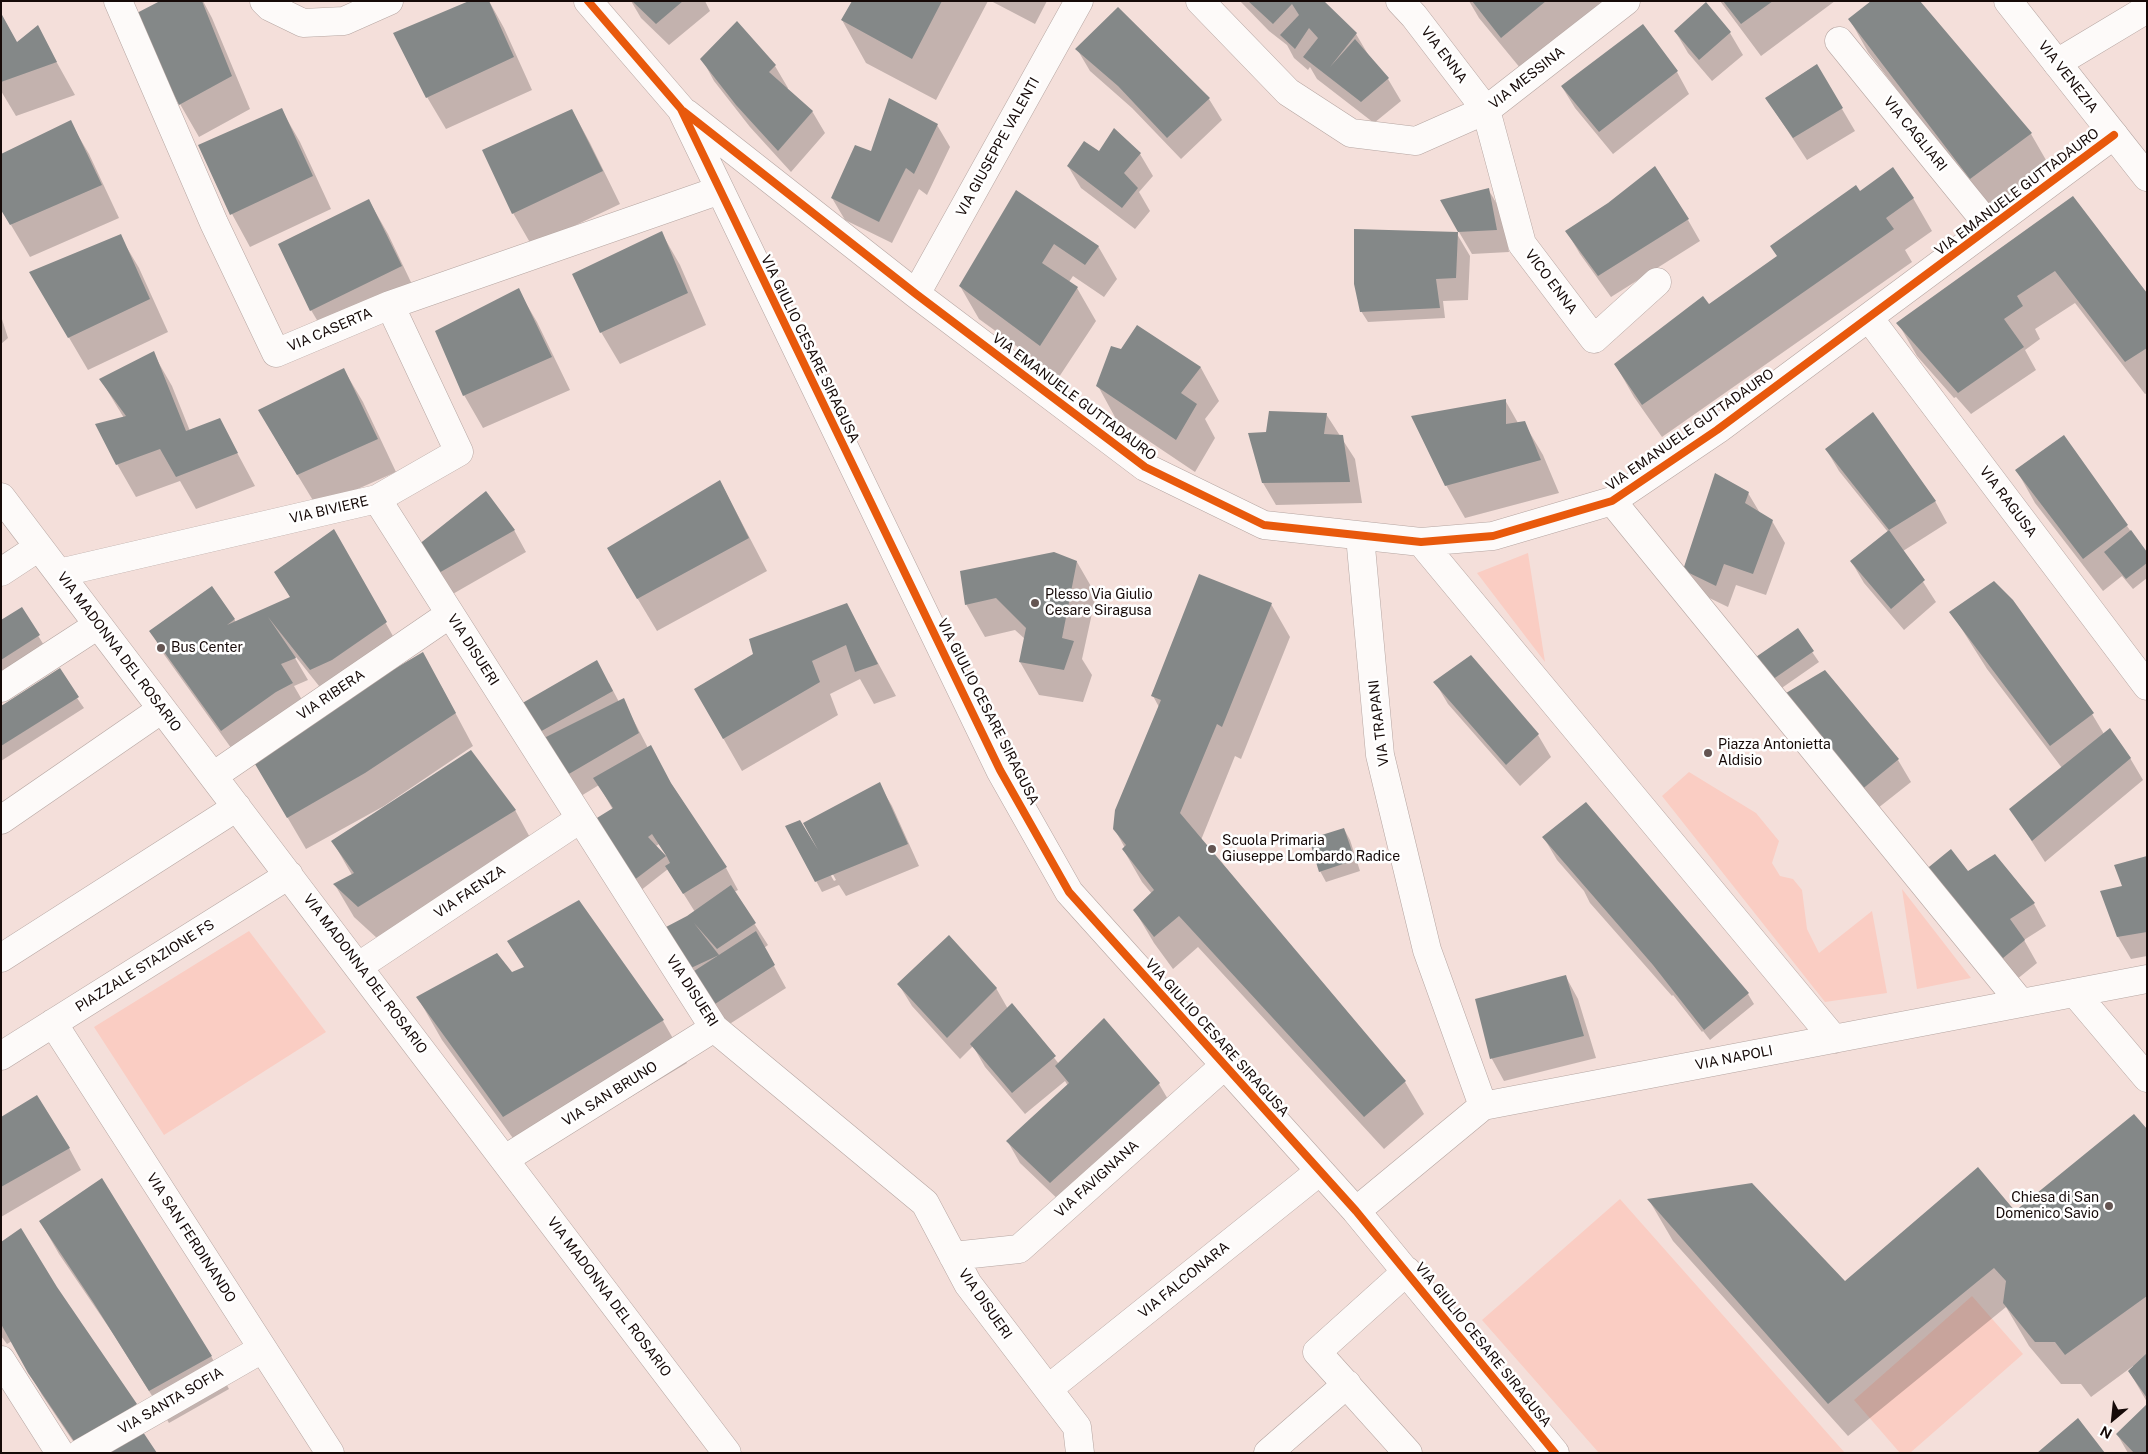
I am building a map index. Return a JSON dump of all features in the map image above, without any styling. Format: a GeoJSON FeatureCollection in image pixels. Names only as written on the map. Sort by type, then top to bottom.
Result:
{"type":"FeatureCollection","features":[{"type":"Feature","properties":{"kind":"street","name":"VIA CASERTA"},"geometry":{"type":"LineString","coordinates":[[118,1],[214,223],[276,353],[390,305],[720,190]]}},
{"type":"Feature","properties":{"kind":"street"},"geometry":{"type":"LineString","coordinates":[[264,1],[270,7],[303,23],[344,21],[389,1]]}},
{"type":"Feature","properties":{"kind":"street","name":"VIA GIULIO CESARE SIRAGUSA"},"geometry":{"type":"LineString","coordinates":[[588,1],[681,109],[1000,770],[1069,892],[1356,1211],[1555,1453]]}},
{"type":"Feature","properties":{"kind":"street","name":"VIA GIUSEPPE VALENTI"},"geometry":{"type":"LineString","coordinates":[[916,294],[1079,1]]}},
{"type":"Feature","properties":{"kind":"street","name":"VIA MESSINA"},"geometry":{"type":"LineString","coordinates":[[1200,1],[1288,92],[1351,133],[1416,141],[1486,110],[1626,1]]}},
{"type":"Feature","properties":{"kind":"street","name":"VIA VENEZIA"},"geometry":{"type":"LineString","coordinates":[[2008,1],[2147,177]]}},
{"type":"Feature","properties":{"kind":"street","name":"VIA ENNA"},"geometry":{"type":"LineString","coordinates":[[1414,6],[1486,110]]}},
{"type":"Feature","properties":{"kind":"street"},"geometry":{"type":"LineString","coordinates":[[2057,63],[2147,9]]}},
{"type":"Feature","properties":{"kind":"street","name":"VIA CAGLIARI"},"geometry":{"type":"LineString","coordinates":[[1839,41],[1990,227]]}},
{"type":"Feature","properties":{"kind":"street","name":"VIA EMANUELE GUTTADAURO"},"geometry":{"type":"LineString","coordinates":[[681,109],[916,294],[1145,467],[1264,525],[1421,542],[1493,536],[1612,501],[1717,430],[2114,135]]}},
{"type":"Feature","properties":{"kind":"street","name":"VICO ENNA"},"geometry":{"type":"LineString","coordinates":[[1486,110],[1522,244],[1594,339],[1658,282]]}},
{"type":"Feature","properties":{"kind":"street","name":"VIA BIVIERE"},"geometry":{"type":"LineString","coordinates":[[59,573],[376,499],[459,452],[390,305]]}},
{"type":"Feature","properties":{"kind":"street","name":"VIA RAGUSA"},"geometry":{"type":"LineString","coordinates":[[1869,318],[2147,686]]}},
{"type":"Feature","properties":{"kind":"street","name":"VIA MADONNA DEL ROSARIO"},"geometry":{"type":"LineString","coordinates":[[1,497],[727,1453]]}},
{"type":"Feature","properties":{"kind":"street","name":"VIA DISUERI"},"geometry":{"type":"LineString","coordinates":[[376,499],[714,1028],[925,1203],[968,1284],[1077,1427],[1080,1453]]}},
{"type":"Feature","properties":{"kind":"street"},"geometry":{"type":"LineString","coordinates":[[1612,501],[2021,1002]]}},
{"type":"Feature","properties":{"kind":"street","name":"VIA TRAPANI"},"geometry":{"type":"LineString","coordinates":[[1360,536],[1380,755],[1427,950],[1482,1106]]}},
{"type":"Feature","properties":{"kind":"street"},"geometry":{"type":"LineString","coordinates":[[1421,542],[1834,1039]]}},
{"type":"Feature","properties":{"kind":"street"},"geometry":{"type":"LineString","coordinates":[[1,572],[40,547]]}},
{"type":"Feature","properties":{"kind":"street","name":"VIA RIBERA"},"geometry":{"type":"LineString","coordinates":[[213,776],[450,614]]}},
{"type":"Feature","properties":{"kind":"street"},"geometry":{"type":"LineString","coordinates":[[1,688],[98,626]]}},
{"type":"Feature","properties":{"kind":"street"},"geometry":{"type":"LineString","coordinates":[[1,820],[162,709]]}},
{"type":"Feature","properties":{"kind":"street"},"geometry":{"type":"LineString","coordinates":[[1,958],[237,807]]}},
{"type":"Feature","properties":{"kind":"street","name":"VIA FAENZA"},"geometry":{"type":"LineString","coordinates":[[359,966],[580,819]]}},
{"type":"Feature","properties":{"kind":"street","name":"PIAZZALE STAZIONE FS"},"geometry":{"type":"LineString","coordinates":[[1,1056],[289,875]]}},
{"type":"Feature","properties":{"kind":"street","name":"VIA NAPOLI"},"geometry":{"type":"LineString","coordinates":[[1356,1211],[1482,1106],[2147,979]]}},
{"type":"Feature","properties":{"kind":"street"},"geometry":{"type":"LineString","coordinates":[[2075,993],[2147,1078]]}},
{"type":"Feature","properties":{"kind":"street","name":"VIA SAN FERDINANDO"},"geometry":{"type":"LineString","coordinates":[[53,1023],[330,1453]]}},
{"type":"Feature","properties":{"kind":"street","name":"VIA SAN BRUNO"},"geometry":{"type":"LineString","coordinates":[[505,1159],[714,1028]]}},
{"type":"Feature","properties":{"kind":"street","name":"VIA FAVIGNANA"},"geometry":{"type":"LineString","coordinates":[[953,1256],[1019,1249],[1225,1065]]}},
{"type":"Feature","properties":{"kind":"street","name":"VIA FALCONARA"},"geometry":{"type":"LineString","coordinates":[[1048,1389],[1320,1171]]}},
{"type":"Feature","properties":{"kind":"street"},"geometry":{"type":"LineString","coordinates":[[1407,1271],[1317,1352],[1408,1453]]}},
{"type":"Feature","properties":{"kind":"street","name":"VIA SANTA SOFIA"},"geometry":{"type":"LineString","coordinates":[[80,1453],[262,1349]]}},
{"type":"Feature","properties":{"kind":"street"},"geometry":{"type":"LineString","coordinates":[[1,1360],[60,1453]]}},
{"type":"Feature","properties":{"kind":"street"},"geometry":{"type":"LineString","coordinates":[[1268,1453],[1347,1384]]}},
{"type":"Feature","properties":{"kind":"shaded area"},"geometry":{"type":"Polygon","coordinates":[[[1528,553],[1545,662],[1477,573],[1528,553]]]}},
{"type":"Feature","properties":{"kind":"shaded area"},"geometry":{"type":"Polygon","coordinates":[[[1689,772],[1756,813],[1779,841],[1772,863],[1780,876],[1793,879],[1802,890],[1807,929],[1819,953],[1872,911],[1887,993],[1825,1002],[1662,796],[1689,772]]]}},
{"type":"Feature","properties":{"kind":"shaded area"},"geometry":{"type":"Polygon","coordinates":[[[1902,889],[1971,978],[1917,989],[1902,889]]]}},
{"type":"Feature","properties":{"kind":"shaded area"},"geometry":{"type":"Polygon","coordinates":[[[249,931],[326,1032],[164,1135],[94,1027],[249,931]]]}},
{"type":"Feature","properties":{"kind":"shaded area"},"geometry":{"type":"Polygon","coordinates":[[[1620,1199],[1845,1453],[1599,1453],[1482,1320],[1620,1199]]]}},
{"type":"Feature","properties":{"kind":"shaded area"},"geometry":{"type":"Polygon","coordinates":[[[1972,1296],[2023,1354],[1910,1453],[1900,1453],[1854,1400],[1972,1296]]]}},
{"type":"Feature","properties":{"kind":"building"},"geometry":{"type":"Polygon","coordinates":[[[160,1],[202,1],[232,76],[179,105],[133,15],[160,1]]]}},
{"type":"Feature","properties":{"kind":"building"},"geometry":{"type":"Polygon","coordinates":[[[469,1],[489,1],[514,57],[426,98],[393,33],[469,1]]]}},
{"type":"Feature","properties":{"kind":"building"},"geometry":{"type":"Polygon","coordinates":[[[632,1],[683,1],[656,24],[632,1]]]}},
{"type":"Feature","properties":{"kind":"building"},"geometry":{"type":"Polygon","coordinates":[[[852,1],[942,1],[912,59],[841,20],[852,1]]]}},
{"type":"Feature","properties":{"kind":"building"},"geometry":{"type":"Polygon","coordinates":[[[1248,1],[1324,1],[1357,33],[1330,67],[1355,39],[1389,78],[1361,102],[1303,57],[1318,38],[1309,28],[1295,49],[1280,35],[1299,15],[1292,4],[1273,24],[1248,1]]]}},
{"type":"Feature","properties":{"kind":"building"},"geometry":{"type":"Polygon","coordinates":[[[1472,1],[1546,1],[1501,38],[1472,1]]]}},
{"type":"Feature","properties":{"kind":"building"},"geometry":{"type":"Polygon","coordinates":[[[1723,1],[1773,1],[1741,24],[1723,1]]]}},
{"type":"Feature","properties":{"kind":"building"},"geometry":{"type":"Polygon","coordinates":[[[1871,1],[1920,1],[2032,133],[1970,179],[1848,19],[1871,1]]]}},
{"type":"Feature","properties":{"kind":"building"},"geometry":{"type":"Polygon","coordinates":[[[1706,2],[1731,32],[1699,60],[1674,31],[1706,2]]]}},
{"type":"Feature","properties":{"kind":"building"},"geometry":{"type":"Polygon","coordinates":[[[1118,7],[1210,98],[1167,138],[1118,86],[1075,49],[1118,7]]]}},
{"type":"Feature","properties":{"kind":"building"},"geometry":{"type":"Polygon","coordinates":[[[1,13],[17,42],[38,25],[57,62],[1,82],[1,13]]]}},
{"type":"Feature","properties":{"kind":"building"},"geometry":{"type":"Polygon","coordinates":[[[737,21],[776,65],[769,72],[813,111],[778,151],[736,105],[700,59],[737,21]]]}},
{"type":"Feature","properties":{"kind":"building"},"geometry":{"type":"Polygon","coordinates":[[[1643,24],[1678,71],[1599,132],[1561,86],[1643,24]]]}},
{"type":"Feature","properties":{"kind":"building"},"geometry":{"type":"Polygon","coordinates":[[[1817,64],[1843,108],[1793,138],[1765,98],[1817,64]]]}},
{"type":"Feature","properties":{"kind":"building"},"geometry":{"type":"Polygon","coordinates":[[[889,98],[938,124],[914,174],[906,168],[879,222],[831,198],[855,145],[871,151],[889,98]]]}},
{"type":"Feature","properties":{"kind":"building"},"geometry":{"type":"Polygon","coordinates":[[[282,108],[313,176],[230,215],[198,145],[282,108]]]}},
{"type":"Feature","properties":{"kind":"building"},"geometry":{"type":"Polygon","coordinates":[[[572,109],[603,171],[512,214],[482,150],[572,109]]]}},
{"type":"Feature","properties":{"kind":"building"},"geometry":{"type":"Polygon","coordinates":[[[71,120],[102,185],[10,225],[1,210],[1,154],[71,120]]]}},
{"type":"Feature","properties":{"kind":"building"},"geometry":{"type":"Polygon","coordinates":[[[1114,128],[1141,153],[1124,173],[1138,188],[1122,208],[1067,166],[1084,141],[1099,151],[1114,128]]]}},
{"type":"Feature","properties":{"kind":"building"},"geometry":{"type":"Polygon","coordinates":[[[1655,166],[1689,219],[1598,276],[1565,231],[1608,203],[1655,166]]]}},
{"type":"Feature","properties":{"kind":"building"},"geometry":{"type":"Polygon","coordinates":[[[1893,167],[1914,198],[1886,218],[1894,229],[1642,405],[1614,364],[1703,296],[1709,304],[1777,256],[1770,246],[1856,185],[1860,191],[1893,167]]]}},
{"type":"Feature","properties":{"kind":"building"},"geometry":{"type":"Polygon","coordinates":[[[1489,188],[1497,230],[1458,232],[1440,200],[1489,188]]]}},
{"type":"Feature","properties":{"kind":"building"},"geometry":{"type":"Polygon","coordinates":[[[1016,190],[1099,246],[1085,265],[1054,244],[1042,263],[1078,287],[1040,346],[959,286],[1016,190]]]}},
{"type":"Feature","properties":{"kind":"building"},"geometry":{"type":"Polygon","coordinates":[[[2073,196],[2147,293],[2147,348],[2125,362],[2055,271],[2017,296],[2023,306],[2004,319],[2024,347],[1958,393],[1896,323],[2073,196]]]}},
{"type":"Feature","properties":{"kind":"building"},"geometry":{"type":"Polygon","coordinates":[[[369,199],[402,266],[310,311],[278,244],[369,199]]]}},
{"type":"Feature","properties":{"kind":"building"},"geometry":{"type":"Polygon","coordinates":[[[1354,229],[1458,232],[1456,278],[1436,279],[1440,308],[1360,312],[1354,284],[1354,229]]]}},
{"type":"Feature","properties":{"kind":"building"},"geometry":{"type":"Polygon","coordinates":[[[662,231],[688,293],[600,333],[572,274],[662,231]]]}},
{"type":"Feature","properties":{"kind":"building"},"geometry":{"type":"Polygon","coordinates":[[[121,234],[150,299],[68,338],[29,272],[121,234]]]}},
{"type":"Feature","properties":{"kind":"building"},"geometry":{"type":"Polygon","coordinates":[[[519,288],[552,357],[463,396],[435,331],[519,288]]]}},
{"type":"Feature","properties":{"kind":"building"},"geometry":{"type":"Polygon","coordinates":[[[1137,325],[1201,367],[1181,393],[1197,404],[1176,440],[1096,386],[1111,346],[1121,349],[1137,325]]]}},
{"type":"Feature","properties":{"kind":"building"},"geometry":{"type":"Polygon","coordinates":[[[154,351],[186,431],[220,418],[238,453],[176,477],[160,449],[116,465],[95,424],[126,416],[99,379],[154,351]]]}},
{"type":"Feature","properties":{"kind":"building"},"geometry":{"type":"Polygon","coordinates":[[[344,368],[378,439],[297,475],[258,410],[344,368]]]}},
{"type":"Feature","properties":{"kind":"building"},"geometry":{"type":"Polygon","coordinates":[[[1506,399],[1506,424],[1525,421],[1541,460],[1445,486],[1411,416],[1506,399]]]}},
{"type":"Feature","properties":{"kind":"building"},"geometry":{"type":"Polygon","coordinates":[[[1269,411],[1327,413],[1324,434],[1343,435],[1350,482],[1262,483],[1248,433],[1266,432],[1269,411]]]}},
{"type":"Feature","properties":{"kind":"building"},"geometry":{"type":"Polygon","coordinates":[[[1873,412],[1936,501],[1889,530],[1825,449],[1873,412]]]}},
{"type":"Feature","properties":{"kind":"building"},"geometry":{"type":"Polygon","coordinates":[[[2064,435],[2128,525],[2083,559],[2015,470],[2064,435]]]}},
{"type":"Feature","properties":{"kind":"building"},"geometry":{"type":"Polygon","coordinates":[[[1715,473],[1749,492],[1745,503],[1773,520],[1753,574],[1724,564],[1716,586],[1683,570],[1715,473]]]}},
{"type":"Feature","properties":{"kind":"building"},"geometry":{"type":"Polygon","coordinates":[[[720,480],[749,538],[637,599],[607,548],[720,480]]]}},
{"type":"Feature","properties":{"kind":"building"},"geometry":{"type":"Polygon","coordinates":[[[486,491],[515,530],[437,574],[418,545],[486,491]]]}},
{"type":"Feature","properties":{"kind":"building"},"geometry":{"type":"Polygon","coordinates":[[[334,529],[387,622],[332,660],[310,670],[268,617],[296,658],[281,664],[293,683],[276,692],[221,731],[149,631],[212,586],[235,619],[227,625],[290,597],[274,572],[334,529]]]}},
{"type":"Feature","properties":{"kind":"building"},"geometry":{"type":"Polygon","coordinates":[[[1889,530],[1925,580],[1891,609],[1850,561],[1889,530]]]}},
{"type":"Feature","properties":{"kind":"building"},"geometry":{"type":"Polygon","coordinates":[[[2131,530],[2147,552],[2147,563],[2126,579],[2104,552],[2131,530]]]}},
{"type":"Feature","properties":{"kind":"building"},"geometry":{"type":"Polygon","coordinates":[[[1054,552],[1077,561],[1062,638],[1074,641],[1064,670],[1019,662],[1026,628],[996,598],[965,605],[960,571],[1054,552]]]}},
{"type":"Feature","properties":{"kind":"building"},"geometry":{"type":"Polygon","coordinates":[[[1199,574],[1272,603],[1222,727],[1217,724],[1180,813],[1406,1081],[1364,1117],[1179,916],[1154,937],[1133,910],[1154,890],[1122,849],[1126,845],[1113,829],[1115,810],[1161,700],[1151,696],[1199,574]]]}},
{"type":"Feature","properties":{"kind":"building"},"geometry":{"type":"Polygon","coordinates":[[[1994,581],[2013,600],[2094,713],[2050,746],[1949,612],[1994,581]]]}},
{"type":"Feature","properties":{"kind":"building"},"geometry":{"type":"Polygon","coordinates":[[[847,603],[878,664],[855,672],[846,645],[812,661],[820,682],[723,739],[694,689],[753,654],[749,639],[847,603]]]}},
{"type":"Feature","properties":{"kind":"building"},"geometry":{"type":"Polygon","coordinates":[[[22,607],[40,635],[1,660],[1,620],[22,607]]]}},
{"type":"Feature","properties":{"kind":"building"},"geometry":{"type":"Polygon","coordinates":[[[1798,628],[1814,651],[1769,682],[1753,659],[1798,628]]]}},
{"type":"Feature","properties":{"kind":"building"},"geometry":{"type":"Polygon","coordinates":[[[423,652],[456,713],[365,773],[287,818],[252,759],[325,710],[423,652]]]}},
{"type":"Feature","properties":{"kind":"building"},"geometry":{"type":"Polygon","coordinates":[[[1471,655],[1539,734],[1506,765],[1433,682],[1471,655]]]}},
{"type":"Feature","properties":{"kind":"building"},"geometry":{"type":"Polygon","coordinates":[[[597,660],[613,691],[538,733],[519,705],[597,660]]]}},
{"type":"Feature","properties":{"kind":"building"},"geometry":{"type":"Polygon","coordinates":[[[60,668],[79,697],[1,746],[1,706],[60,668]]]}},
{"type":"Feature","properties":{"kind":"building"},"geometry":{"type":"Polygon","coordinates":[[[1825,670],[1899,759],[1860,791],[1781,696],[1825,670]]]}},
{"type":"Feature","properties":{"kind":"building"},"geometry":{"type":"Polygon","coordinates":[[[624,698],[639,733],[562,778],[540,740],[624,698]]]}},
{"type":"Feature","properties":{"kind":"building"},"geometry":{"type":"Polygon","coordinates":[[[2110,728],[2131,758],[2032,841],[2009,809],[2110,728]]]}},
{"type":"Feature","properties":{"kind":"building"},"geometry":{"type":"Polygon","coordinates":[[[651,745],[671,783],[727,867],[683,894],[665,866],[670,863],[667,857],[652,834],[648,837],[666,856],[633,881],[592,821],[613,808],[593,778],[651,745]]]}},
{"type":"Feature","properties":{"kind":"building"},"geometry":{"type":"Polygon","coordinates":[[[471,750],[516,810],[358,907],[333,884],[354,873],[331,841],[471,750]]]}},
{"type":"Feature","properties":{"kind":"building"},"geometry":{"type":"Polygon","coordinates":[[[880,782],[908,844],[815,882],[785,826],[800,820],[818,850],[803,823],[880,782]]]}},
{"type":"Feature","properties":{"kind":"building"},"geometry":{"type":"Polygon","coordinates":[[[1586,802],[1749,993],[1704,1030],[1653,965],[1542,837],[1586,802]]]}},
{"type":"Feature","properties":{"kind":"building"},"geometry":{"type":"Polygon","coordinates":[[[1344,828],[1355,860],[1319,872],[1309,839],[1344,828]]]}},
{"type":"Feature","properties":{"kind":"building"},"geometry":{"type":"Polygon","coordinates":[[[1951,849],[1968,871],[1995,854],[2035,903],[2010,919],[2025,940],[1997,963],[1924,871],[1951,849]]]}},
{"type":"Feature","properties":{"kind":"building"},"geometry":{"type":"Polygon","coordinates":[[[2147,856],[2147,932],[2117,937],[2100,891],[2122,886],[2114,865],[2147,856]]]}},
{"type":"Feature","properties":{"kind":"building"},"geometry":{"type":"Polygon","coordinates":[[[731,885],[756,923],[717,949],[694,923],[719,955],[691,968],[666,927],[687,916],[731,885]]]}},
{"type":"Feature","properties":{"kind":"building"},"geometry":{"type":"Polygon","coordinates":[[[579,900],[664,1020],[503,1117],[416,997],[497,953],[512,972],[524,967],[507,941],[579,900]]]}},
{"type":"Feature","properties":{"kind":"building"},"geometry":{"type":"Polygon","coordinates":[[[756,931],[775,965],[715,1004],[691,973],[756,931]]]}},
{"type":"Feature","properties":{"kind":"building"},"geometry":{"type":"Polygon","coordinates":[[[949,935],[997,988],[947,1038],[897,984],[949,935]]]}},
{"type":"Feature","properties":{"kind":"building"},"geometry":{"type":"Polygon","coordinates":[[[1566,975],[1584,1036],[1490,1059],[1475,999],[1566,975]]]}},
{"type":"Feature","properties":{"kind":"building"},"geometry":{"type":"Polygon","coordinates":[[[1012,1003],[1056,1056],[1012,1093],[970,1044],[1012,1003]]]}},
{"type":"Feature","properties":{"kind":"building"},"geometry":{"type":"Polygon","coordinates":[[[1104,1018],[1160,1083],[1050,1183],[1006,1141],[1069,1083],[1055,1066],[1104,1018]]]}},
{"type":"Feature","properties":{"kind":"building"},"geometry":{"type":"Polygon","coordinates":[[[37,1095],[70,1148],[1,1187],[1,1117],[37,1095]]]}},
{"type":"Feature","properties":{"kind":"building"},"geometry":{"type":"Polygon","coordinates":[[[2134,1114],[2147,1129],[2147,1296],[2065,1355],[2055,1342],[2035,1342],[2003,1303],[2006,1281],[1994,1268],[1828,1404],[1647,1199],[1752,1183],[1845,1281],[1978,1167],[2015,1211],[2134,1114]]]}},
{"type":"Feature","properties":{"kind":"building"},"geometry":{"type":"Polygon","coordinates":[[[102,1178],[212,1356],[149,1391],[39,1221],[102,1178]]]}},
{"type":"Feature","properties":{"kind":"building"},"geometry":{"type":"Polygon","coordinates":[[[21,1228],[57,1287],[137,1404],[76,1444],[28,1373],[1,1324],[1,1242],[21,1228]]]}},
{"type":"Feature","properties":{"kind":"building"},"geometry":{"type":"Polygon","coordinates":[[[2147,1353],[2147,1398],[2128,1371],[2147,1353]]]}},
{"type":"Feature","properties":{"kind":"building"},"geometry":{"type":"Polygon","coordinates":[[[2147,1404],[2147,1453],[2134,1453],[2116,1434],[2147,1404]]]}},
{"type":"Feature","properties":{"kind":"building"},"geometry":{"type":"Polygon","coordinates":[[[2078,1418],[2105,1453],[2037,1453],[2078,1418]]]}},
{"type":"Feature","properties":{"kind":"building"},"geometry":{"type":"Polygon","coordinates":[[[141,1429],[157,1453],[104,1453],[141,1429]]]}},
{"type":"Feature","properties":{"kind":"cycle path"},"geometry":{"type":"LineString","coordinates":[[588,1],[681,109],[1000,770],[1069,892],[1356,1211],[1555,1453]]}},
{"type":"Feature","properties":{"kind":"cycle path"},"geometry":{"type":"LineString","coordinates":[[683,111],[916,294],[1145,467],[1264,525],[1421,542],[1493,536],[1612,501],[1717,430],[2114,135]]}},
{"type":"Feature","properties":{"kind":"place","name":"Plesso Via Giulio Cesare Siragusa"},"geometry":{"type":"Point","coordinates":[1035,603]}},
{"type":"Feature","properties":{"kind":"place","name":"Bus Center"},"geometry":{"type":"Point","coordinates":[161,648]}},
{"type":"Feature","properties":{"kind":"place","name":"Piazza Antonietta Aldisio"},"geometry":{"type":"Point","coordinates":[1708,753]}},
{"type":"Feature","properties":{"kind":"place","name":"Scuola Primaria Giuseppe Lombardo Radice"},"geometry":{"type":"Point","coordinates":[1212,849]}},
{"type":"Feature","properties":{"kind":"place","name":"Chiesa di San Domenico Savio"},"geometry":{"type":"Point","coordinates":[2109,1206]}}]}
